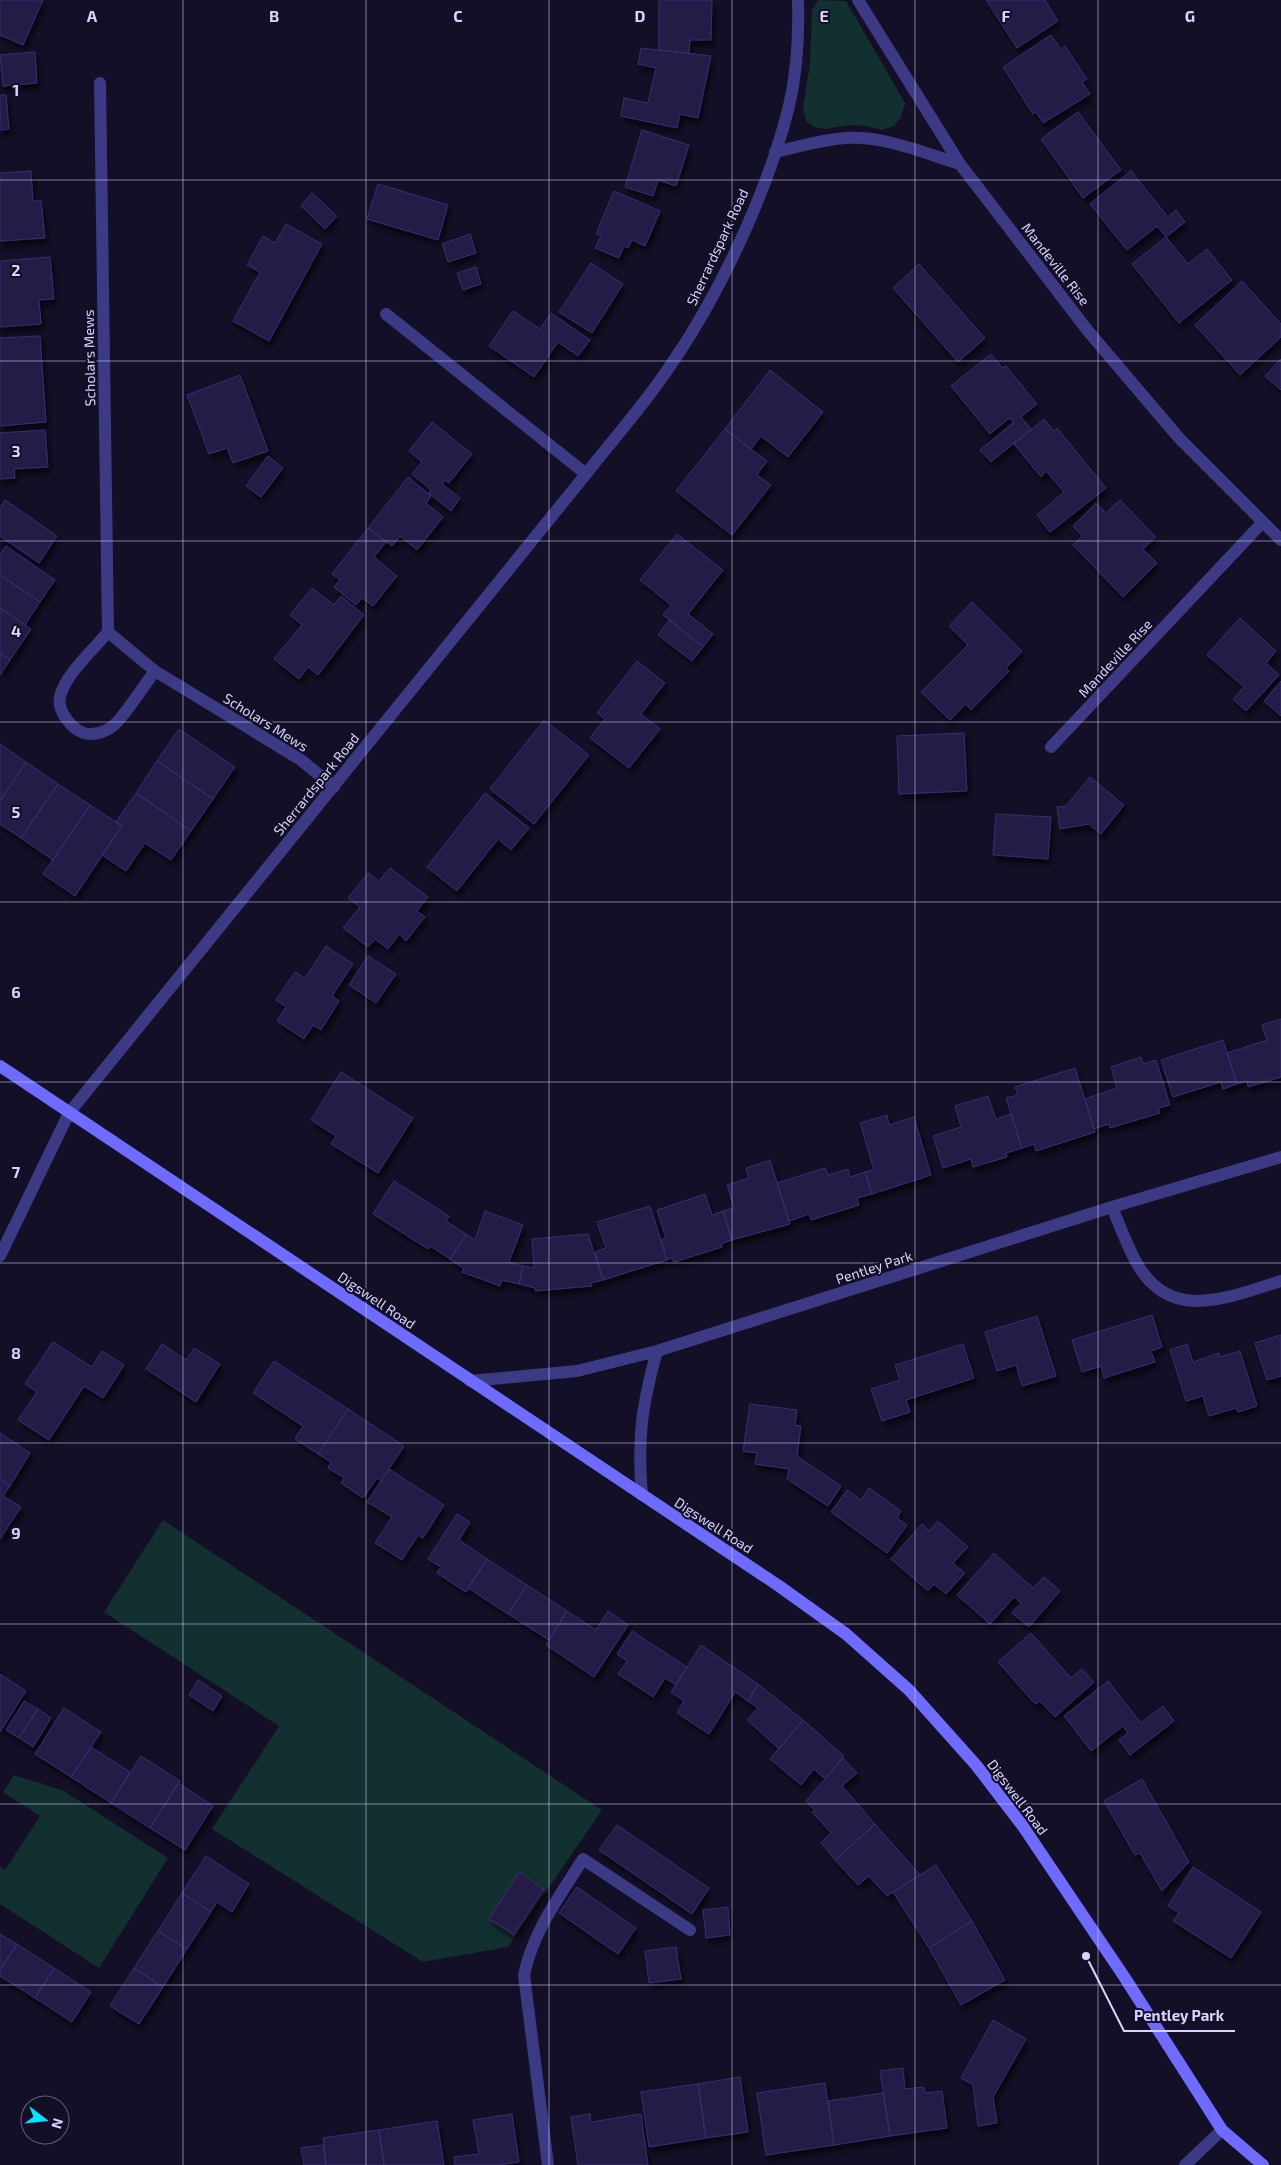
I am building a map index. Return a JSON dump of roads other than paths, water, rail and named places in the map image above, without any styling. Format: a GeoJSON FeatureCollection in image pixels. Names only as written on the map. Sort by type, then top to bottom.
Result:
{"type":"FeatureCollection","features":[{"type":"Feature","properties":{"kind":"street","name":"Sherrardspark Road"},"geometry":{"type":"LineString","coordinates":[[0,1256],[69,1113],[334,787],[670,367],[711,300],[745,229],[775,152],[790,105],[794,76],[798,0]]}},
{"type":"Feature","properties":{"kind":"street","name":"Mandeville Rise"},"geometry":{"type":"LineString","coordinates":[[858,0],[960,164],[1088,330],[1178,438],[1281,540]]}},
{"type":"Feature","properties":{"kind":"street","name":"Scholars Mews"},"geometry":{"type":"LineString","coordinates":[[100,83],[108,632],[155,671],[301,760],[334,787]]}},
{"type":"Feature","properties":{"kind":"street"},"geometry":{"type":"LineString","coordinates":[[775,152],[846,138],[866,139],[892,143],[960,164]]}},
{"type":"Feature","properties":{"kind":"street"},"geometry":{"type":"LineString","coordinates":[[386,314],[586,474]]}},
{"type":"Feature","properties":{"kind":"street","name":"Mandeville Rise"},"geometry":{"type":"LineString","coordinates":[[1051,747],[1262,522]]}},
{"type":"Feature","properties":{"kind":"street"},"geometry":{"type":"LineString","coordinates":[[108,632],[65,683],[59,698],[62,712],[69,722],[84,733],[100,733],[113,726],[155,671]]}},
{"type":"Feature","properties":{"kind":"street","name":"Digswell Road"},"geometry":{"type":"LineString","coordinates":[[0,1066],[779,1586],[846,1634],[909,1690],[976,1765],[1022,1825],[1138,1997],[1222,2130],[1263,2165]]}},
{"type":"Feature","properties":{"kind":"street","name":"Pentley Park"},"geometry":{"type":"LineString","coordinates":[[470,1380],[577,1371],[657,1351],[1112,1207],[1281,1157]]}},
{"type":"Feature","properties":{"kind":"street"},"geometry":{"type":"LineString","coordinates":[[1112,1207],[1135,1261],[1149,1280],[1180,1299],[1198,1303],[1220,1300],[1281,1281]]}},
{"type":"Feature","properties":{"kind":"street"},"geometry":{"type":"LineString","coordinates":[[642,1495],[640,1426],[648,1383],[657,1351]]}},
{"type":"Feature","properties":{"kind":"street"},"geometry":{"type":"LineString","coordinates":[[548,2165],[524,1976],[528,1954],[540,1927],[584,1859],[690,1930]]}},
{"type":"Feature","properties":{"kind":"street"},"geometry":{"type":"LineString","coordinates":[[1185,2165],[1222,2130]]}},
{"type":"Feature","properties":{"kind":"place","name":"Pentley Park"},"geometry":{"type":"Point","coordinates":[1086,1956]}}]}
